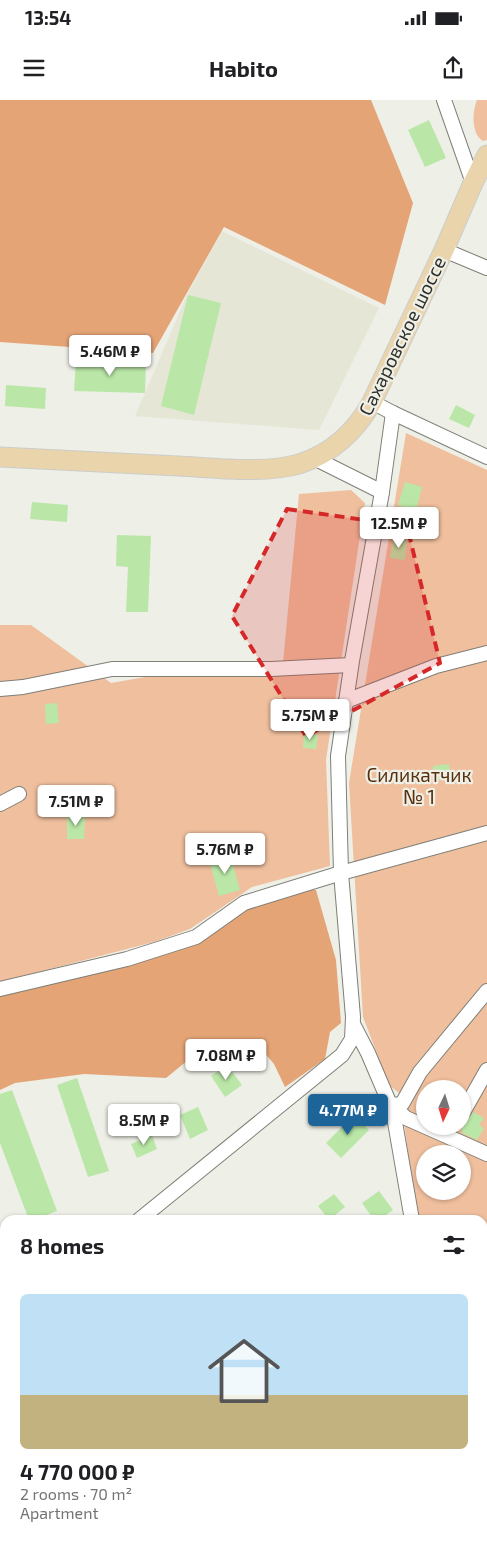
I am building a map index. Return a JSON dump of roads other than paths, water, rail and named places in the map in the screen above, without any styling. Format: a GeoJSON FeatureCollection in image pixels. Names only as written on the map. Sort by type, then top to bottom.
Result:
{"type":"FeatureCollection","features":[{"type":"Feature","properties":{"kind":"main road","name":"Сахаровское шоссе"},"geometry":{"type":"LineString","coordinates":[[0,457],[259,469],[291,466],[314,458],[330,449],[345,438],[363,418],[372,402],[487,155]]}},
{"type":"Feature","properties":{"kind":"street"},"geometry":{"type":"LineString","coordinates":[[444,100],[473,183]]}},
{"type":"Feature","properties":{"kind":"street"},"geometry":{"type":"LineString","coordinates":[[444,250],[487,268]]}},
{"type":"Feature","properties":{"kind":"street"},"geometry":{"type":"LineString","coordinates":[[372,402],[487,457]]}},
{"type":"Feature","properties":{"kind":"street"},"geometry":{"type":"LineString","coordinates":[[145,1215],[342,1055],[352,1039],[341,873],[338,756],[382,492],[393,413]]}},
{"type":"Feature","properties":{"kind":"street"},"geometry":{"type":"LineString","coordinates":[[314,458],[382,492]]}},
{"type":"Feature","properties":{"kind":"street"},"geometry":{"type":"LineString","coordinates":[[346,701],[436,666],[487,653]]}},
{"type":"Feature","properties":{"kind":"street"},"geometry":{"type":"LineString","coordinates":[[0,689],[23,687],[112,668],[271,669],[352,665]]}},
{"type":"Feature","properties":{"kind":"street"},"geometry":{"type":"LineString","coordinates":[[0,804],[19,794]]}},
{"type":"Feature","properties":{"kind":"street"},"geometry":{"type":"LineString","coordinates":[[0,990],[127,960],[196,937],[244,903],[341,873],[487,833]]}},
{"type":"Feature","properties":{"kind":"street"},"geometry":{"type":"LineString","coordinates":[[392,1105],[402,1104],[420,1072],[487,991]]}},
{"type":"Feature","properties":{"kind":"street"},"geometry":{"type":"LineString","coordinates":[[352,1023],[368,1053],[389,1102],[406,1118],[416,1121]]}},
{"type":"Feature","properties":{"kind":"street"},"geometry":{"type":"LineString","coordinates":[[471,1102],[483,1087],[487,1070]]}},
{"type":"Feature","properties":{"kind":"street"},"geometry":{"type":"LineString","coordinates":[[392,1105],[411,1215]]}},
{"type":"Feature","properties":{"kind":"street"},"geometry":{"type":"LineString","coordinates":[[457,1135],[487,1154]]}},
{"type":"Feature","properties":{"kind":"park label","name":"Силикатчик № 1"},"geometry":{"type":"Point","coordinates":[419,786]}}]}
